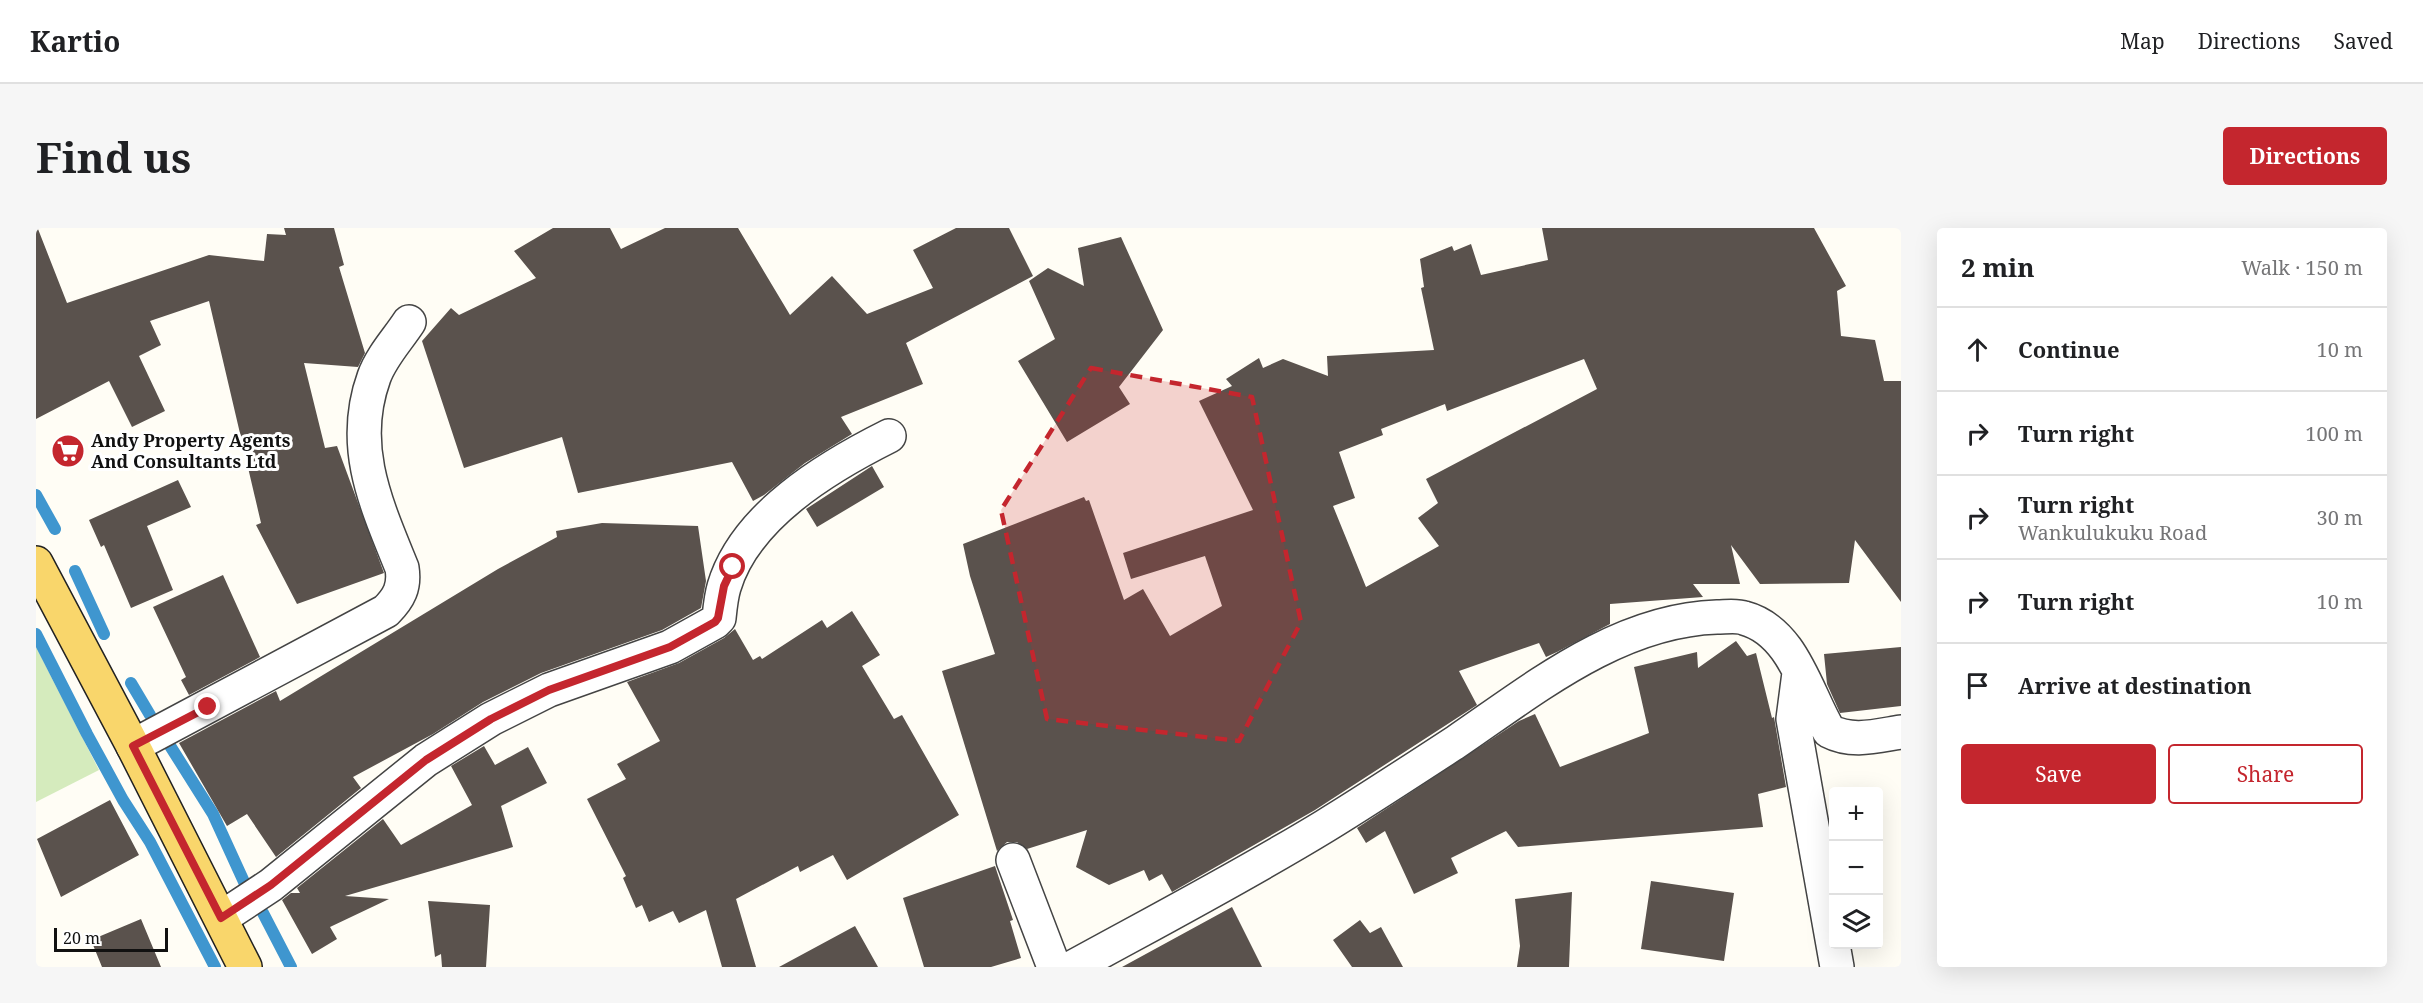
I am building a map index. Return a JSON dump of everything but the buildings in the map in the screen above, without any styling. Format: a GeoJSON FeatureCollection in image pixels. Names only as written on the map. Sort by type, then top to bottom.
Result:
{"type":"FeatureCollection","features":[{"type":"Feature","properties":{"kind":"main road"},"geometry":{"type":"LineString","coordinates":[[36,563],[133,746],[245,967]]}},
{"type":"Feature","properties":{"kind":"street"},"geometry":{"type":"LineString","coordinates":[[133,746],[386,611],[398,598],[404,577],[376,505],[366,469],[363,435],[367,404],[375,375],[409,322]]}},
{"type":"Feature","properties":{"kind":"street"},"geometry":{"type":"LineString","coordinates":[[221,918],[271,885],[449,744],[491,719],[549,690],[670,647],[715,622],[718,618],[724,586],[733,567],[748,541],[767,519],[790,497],[861,450],[889,436]]}},
{"type":"Feature","properties":{"kind":"street"},"geometry":{"type":"LineString","coordinates":[[1073,967],[1249,871],[1317,831],[1596,652],[1664,624],[1700,618],[1742,617],[1764,626],[1790,653],[1829,731],[1842,738],[1901,732]]}},
{"type":"Feature","properties":{"kind":"street"},"geometry":{"type":"LineString","coordinates":[[1799,673],[1793,719],[1837,967]]}},
{"type":"Feature","properties":{"kind":"street"},"geometry":{"type":"LineString","coordinates":[[1012,860],[1054,967]]}},
{"type":"Feature","properties":{"kind":"highlighted area"},"geometry":{"type":"Polygon","coordinates":[[[1091,368],[1252,397],[1301,622],[1239,741],[1047,719],[1001,510],[1091,368]]]}},
{"type":"Feature","properties":{"kind":"green space"},"geometry":{"type":"Polygon","coordinates":[[[36,647],[99,770],[36,802],[36,647]]]}},
{"type":"Feature","properties":{"kind":"waterway"},"geometry":{"type":"LineString","coordinates":[[36,495],[55,529]]}},
{"type":"Feature","properties":{"kind":"waterway"},"geometry":{"type":"LineString","coordinates":[[75,571],[104,634]]}},
{"type":"Feature","properties":{"kind":"waterway"},"geometry":{"type":"LineString","coordinates":[[36,634],[87,734],[123,800],[150,842],[215,967]]}},
{"type":"Feature","properties":{"kind":"waterway"},"geometry":{"type":"LineString","coordinates":[[131,683],[150,715]]}},
{"type":"Feature","properties":{"kind":"waterway"},"geometry":{"type":"LineString","coordinates":[[167,741],[213,814],[245,884]]}},
{"type":"Feature","properties":{"kind":"waterway"},"geometry":{"type":"LineString","coordinates":[[263,913],[291,967]]}},
{"type":"Feature","properties":{"kind":"place","name":"Andy Property Agents And Consultants Ltd"},"geometry":{"type":"Point","coordinates":[68,451]}},
{"type":"Feature","properties":{"kind":"route"},"geometry":{"type":"LineString","coordinates":[[208,707],[133,746],[221,918],[271,885],[449,744],[491,719],[549,690],[670,647],[715,622],[718,618],[724,586],[733,567]]}}]}
